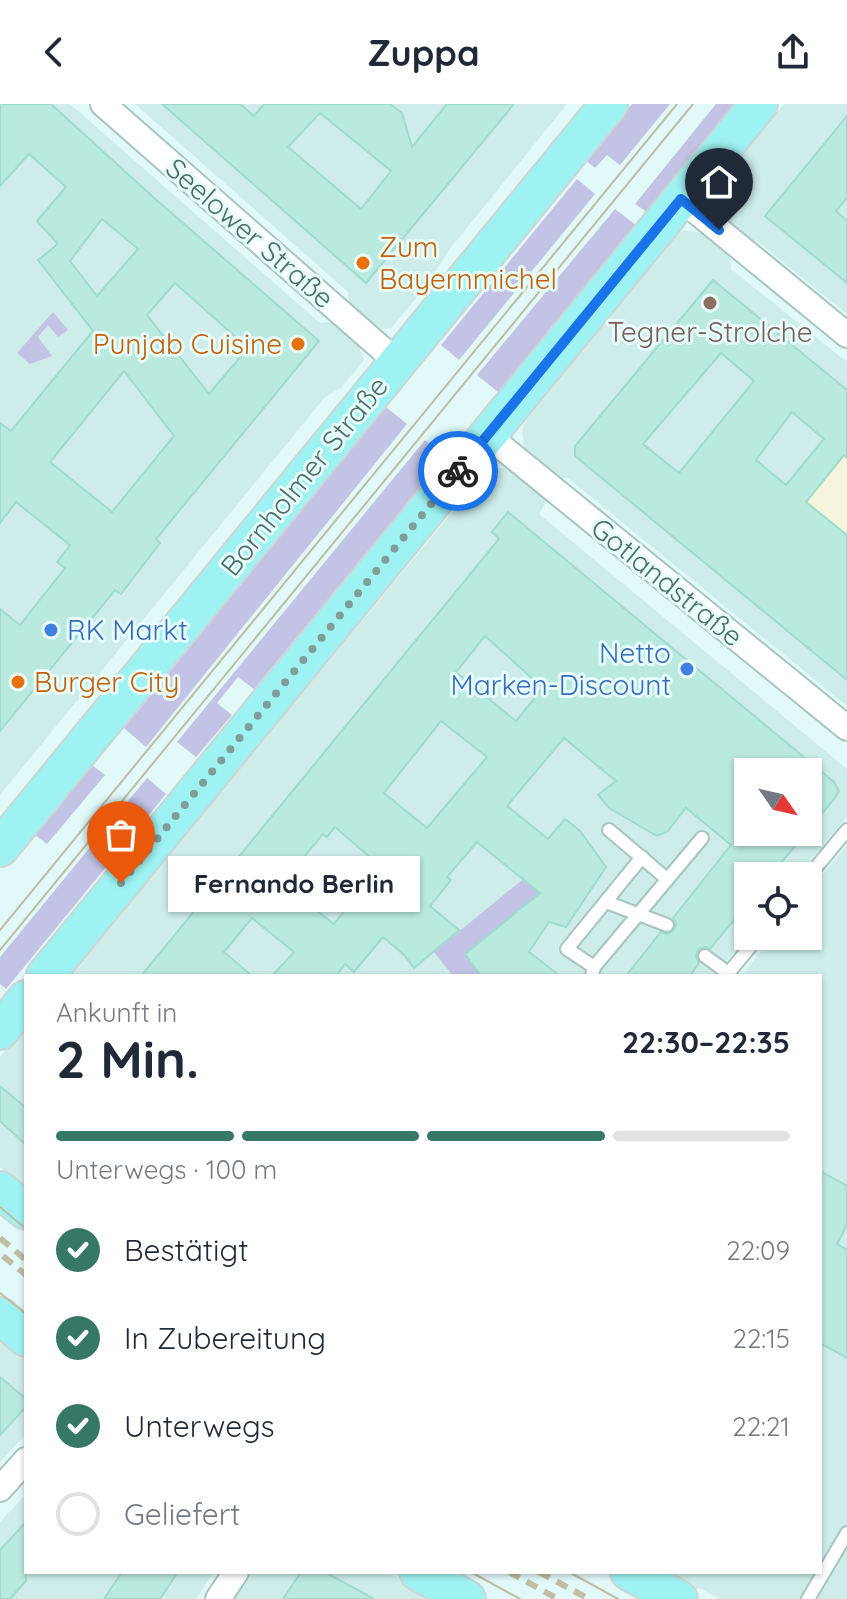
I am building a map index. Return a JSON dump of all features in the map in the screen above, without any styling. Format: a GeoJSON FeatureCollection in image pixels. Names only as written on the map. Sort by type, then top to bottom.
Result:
{"type":"FeatureCollection","features":[{"type":"Feature","properties":{"kind":"main road","name":"Bornholmer Straße"},"geometry":{"type":"LineString","coordinates":[[0,848],[609,104]]}},
{"type":"Feature","properties":{"kind":"main road"},"geometry":{"type":"LineString","coordinates":[[47,974],[759,104]]}},
{"type":"Feature","properties":{"kind":"main road"},"geometry":{"type":"LineString","coordinates":[[0,1031],[24,1001]]}},
{"type":"Feature","properties":{"kind":"main road"},"geometry":{"type":"LineString","coordinates":[[0,1190],[24,1209]]}},
{"type":"Feature","properties":{"kind":"main road"},"geometry":{"type":"LineString","coordinates":[[0,1316],[24,1336]]}},
{"type":"Feature","properties":{"kind":"main road"},"geometry":{"type":"LineString","coordinates":[[422,1574],[467,1599]]}},
{"type":"Feature","properties":{"kind":"main road"},"geometry":{"type":"LineString","coordinates":[[633,1574],[679,1599]]}},
{"type":"Feature","properties":{"kind":"street","name":"Seelower Straße"},"geometry":{"type":"LineString","coordinates":[[103,104],[397,362]]}},
{"type":"Feature","properties":{"kind":"street"},"geometry":{"type":"LineString","coordinates":[[681,199],[847,335]]}},
{"type":"Feature","properties":{"kind":"street","name":"Gotlandstraße"},"geometry":{"type":"LineString","coordinates":[[487,435],[847,728]]}},
{"type":"Feature","properties":{"kind":"street"},"geometry":{"type":"LineString","coordinates":[[0,1489],[24,1462]]}},
{"type":"Feature","properties":{"kind":"street"},"geometry":{"type":"LineString","coordinates":[[218,1599],[235,1574]]}},
{"type":"Feature","properties":{"kind":"lane"},"geometry":{"type":"LineString","coordinates":[[609,830],[667,879]]}},
{"type":"Feature","properties":{"kind":"lane"},"geometry":{"type":"LineString","coordinates":[[820,862],[847,830]]}},
{"type":"Feature","properties":{"kind":"lane"},"geometry":{"type":"LineString","coordinates":[[642,857],[567,949],[593,972],[702,838]]}},
{"type":"Feature","properties":{"kind":"lane"},"geometry":{"type":"LineString","coordinates":[[606,902],[665,923],[657,891]]}},
{"type":"Feature","properties":{"kind":"lane"},"geometry":{"type":"LineString","coordinates":[[728,974],[748,950]]}},
{"type":"Feature","properties":{"kind":"lane"},"geometry":{"type":"LineString","coordinates":[[705,956],[726,974]]}},
{"type":"Feature","properties":{"kind":"lane"},"geometry":{"type":"LineString","coordinates":[[808,1599],[847,1533]]}},
{"type":"Feature","properties":{"kind":"shaded area"},"geometry":{"type":"Polygon","coordinates":[[[0,104],[70,104],[320,323],[332,322],[358,344],[364,360],[341,388],[325,397],[0,795],[0,104]]]}},
{"type":"Feature","properties":{"kind":"shaded area"},"geometry":{"type":"Polygon","coordinates":[[[135,104],[567,104],[449,250],[428,284],[391,328],[383,329],[375,327],[349,304],[348,292],[135,104]]]}},
{"type":"Feature","properties":{"kind":"shaded area"},"geometry":{"type":"Polygon","coordinates":[[[632,104],[670,104],[620,165],[607,155],[595,168],[585,160],[632,104]]]}},
{"type":"Feature","properties":{"kind":"shaded area"},"geometry":{"type":"Polygon","coordinates":[[[716,104],[736,104],[647,212],[635,204],[716,104]]]}},
{"type":"Feature","properties":{"kind":"shaded area"},"geometry":{"type":"Polygon","coordinates":[[[784,104],[847,104],[847,314],[757,241],[742,239],[713,210],[713,194],[717,184],[784,104]]]}},
{"type":"Feature","properties":{"kind":"shaded area"},"geometry":{"type":"Polygon","coordinates":[[[577,179],[595,194],[459,360],[441,345],[577,179]]]}},
{"type":"Feature","properties":{"kind":"shaded area"},"geometry":{"type":"Polygon","coordinates":[[[615,209],[636,225],[498,392],[477,375],[615,209]]]}},
{"type":"Feature","properties":{"kind":"shaded area"},"geometry":{"type":"Polygon","coordinates":[[[684,230],[701,233],[730,255],[731,269],[847,362],[847,706],[568,478],[556,478],[524,449],[522,429],[527,419],[684,230]]]}},
{"type":"Feature","properties":{"kind":"shaded area"},"geometry":{"type":"Polygon","coordinates":[[[53,312],[68,330],[58,337],[48,325],[38,337],[52,356],[30,364],[17,353],[53,312]]]}},
{"type":"Feature","properties":{"kind":"shaded area"},"geometry":{"type":"Polygon","coordinates":[[[386,407],[407,424],[146,747],[124,728],[386,407]]]}},
{"type":"Feature","properties":{"kind":"shaded area"},"geometry":{"type":"Polygon","coordinates":[[[425,440],[445,457],[254,689],[238,677],[217,703],[232,715],[196,757],[177,742],[425,440]]]}},
{"type":"Feature","properties":{"kind":"shaded area"},"geometry":{"type":"Polygon","coordinates":[[[847,451],[847,535],[806,502],[847,451]]]}},
{"type":"Feature","properties":{"kind":"shaded area"},"geometry":{"type":"Polygon","coordinates":[[[489,468],[506,468],[547,500],[539,514],[847,769],[847,817],[809,862],[734,862],[736,950],[716,974],[69,974],[489,468]]]}},
{"type":"Feature","properties":{"kind":"shaded area"},"geometry":{"type":"Polygon","coordinates":[[[92,765],[105,775],[47,844],[35,835],[92,765]]]}},
{"type":"Feature","properties":{"kind":"shaded area"},"geometry":{"type":"Polygon","coordinates":[[[147,778],[166,794],[6,989],[0,984],[0,957],[147,778]]]}},
{"type":"Feature","properties":{"kind":"shaded area"},"geometry":{"type":"Polygon","coordinates":[[[847,845],[847,1599],[719,1599],[700,1588],[687,1591],[656,1574],[822,1574],[822,974],[743,974],[762,950],[822,950],[822,876],[847,845]]]}},
{"type":"Feature","properties":{"kind":"shaded area"},"geometry":{"type":"Polygon","coordinates":[[[522,880],[540,893],[482,974],[451,974],[434,952],[522,880]]]}},
{"type":"Feature","properties":{"kind":"shaded area"},"geometry":{"type":"Polygon","coordinates":[[[24,1028],[24,1188],[0,1167],[0,1057],[24,1028]]]}},
{"type":"Feature","properties":{"kind":"shaded area"},"geometry":{"type":"Polygon","coordinates":[[[0,1332],[24,1351],[24,1436],[0,1462],[0,1332]]]}},
{"type":"Feature","properties":{"kind":"shaded area"},"geometry":{"type":"Polygon","coordinates":[[[24,1496],[24,1574],[213,1574],[196,1599],[0,1599],[0,1522],[24,1496]]]}},
{"type":"Feature","properties":{"kind":"shaded area"},"geometry":{"type":"Polygon","coordinates":[[[249,1574],[391,1574],[437,1599],[232,1599],[249,1574]]]}},
{"type":"Feature","properties":{"kind":"building"},"geometry":{"type":"Polygon","coordinates":[[[0,104],[51,104],[319,341],[156,539],[160,543],[121,594],[115,590],[0,731],[0,609],[20,625],[65,568],[57,562],[70,545],[16,502],[0,523],[0,423],[11,431],[93,331],[38,260],[58,244],[37,221],[66,187],[29,154],[0,186],[0,104]],[[102,219],[70,261],[97,296],[138,249],[102,219]],[[175,283],[147,315],[209,394],[248,348],[175,283]],[[124,371],[50,462],[112,512],[174,436],[124,371]]]}},
{"type":"Feature","properties":{"kind":"building"},"geometry":{"type":"Polygon","coordinates":[[[162,104],[240,104],[254,116],[264,104],[390,104],[402,113],[412,147],[447,104],[514,104],[366,283],[162,104]],[[320,113],[288,147],[361,209],[391,171],[320,113]]]}},
{"type":"Feature","properties":{"kind":"building"},"geometry":{"type":"Polygon","coordinates":[[[847,116],[847,198],[836,211],[847,221],[847,283],[765,216],[847,116]]]}},
{"type":"Feature","properties":{"kind":"building"},"geometry":{"type":"Polygon","coordinates":[[[713,280],[847,390],[847,458],[844,455],[806,502],[847,535],[847,680],[575,456],[575,446],[713,280]],[[721,353],[643,444],[679,473],[754,381],[721,353]],[[792,412],[756,460],[786,485],[824,439],[792,412]]]}},
{"type":"Feature","properties":{"kind":"building"},"geometry":{"type":"Polygon","coordinates":[[[508,512],[805,758],[734,758],[734,846],[795,846],[782,862],[734,862],[734,920],[710,949],[705,947],[698,950],[696,956],[699,963],[691,974],[628,974],[661,932],[668,934],[673,931],[676,924],[673,918],[731,845],[686,808],[667,832],[657,836],[609,808],[598,795],[616,781],[564,738],[507,806],[548,839],[565,819],[580,831],[606,867],[566,927],[549,922],[529,952],[557,974],[480,974],[465,954],[540,893],[477,842],[447,877],[451,880],[430,906],[459,930],[414,968],[383,937],[354,972],[345,964],[338,974],[274,974],[294,952],[252,918],[224,952],[250,974],[143,974],[499,539],[492,532],[508,512]],[[485,636],[456,672],[516,721],[543,688],[485,636]],[[441,721],[384,793],[427,828],[487,757],[441,721]],[[335,827],[327,837],[323,834],[282,883],[334,924],[380,866],[335,827]]]}},
{"type":"Feature","properties":{"kind":"building"},"geometry":{"type":"Polygon","coordinates":[[[822,772],[839,791],[822,813],[822,772]]]}},
{"type":"Feature","properties":{"kind":"building"},"geometry":{"type":"Polygon","coordinates":[[[0,1086],[24,1106],[24,1143],[0,1121],[0,1086]]]}},
{"type":"Feature","properties":{"kind":"building"},"geometry":{"type":"Polygon","coordinates":[[[822,1172],[847,1186],[847,1225],[837,1244],[847,1250],[847,1358],[822,1344],[822,1172]]]}},
{"type":"Feature","properties":{"kind":"building"},"geometry":{"type":"Polygon","coordinates":[[[0,1377],[24,1397],[24,1409],[0,1435],[0,1377]]]}},
{"type":"Feature","properties":{"kind":"building"},"geometry":{"type":"Polygon","coordinates":[[[24,1524],[26,1581],[10,1599],[0,1599],[0,1550],[24,1524]]]}},
{"type":"Feature","properties":{"kind":"building"},"geometry":{"type":"Polygon","coordinates":[[[121,1574],[177,1574],[160,1599],[104,1599],[121,1574]]]}},
{"type":"Feature","properties":{"kind":"building"},"geometry":{"type":"Polygon","coordinates":[[[300,1574],[329,1574],[374,1599],[283,1599],[300,1574]]]}},
{"type":"Feature","properties":{"kind":"tram line"},"geometry":{"type":"LineString","coordinates":[[0,930],[677,104]]}},
{"type":"Feature","properties":{"kind":"tram line"},"geometry":{"type":"LineString","coordinates":[[0,950],[693,104]]}},
{"type":"Feature","properties":{"kind":"tram line"},"geometry":{"type":"LineString","coordinates":[[0,1207],[24,1227]]}},
{"type":"Feature","properties":{"kind":"tram line"},"geometry":{"type":"LineString","coordinates":[[0,1293],[24,1312]]}},
{"type":"Feature","properties":{"kind":"tram line"},"geometry":{"type":"LineString","coordinates":[[475,1574],[520,1599]]}},
{"type":"Feature","properties":{"kind":"tram line"},"geometry":{"type":"LineString","coordinates":[[573,1574],[618,1599]]}},
{"type":"Feature","properties":{"kind":"railway"},"geometry":{"type":"LineString","coordinates":[[0,1238],[24,1258]]}},
{"type":"Feature","properties":{"kind":"railway"},"geometry":{"type":"LineString","coordinates":[[3,1256],[24,1273]]}},
{"type":"Feature","properties":{"kind":"railway"},"geometry":{"type":"LineString","coordinates":[[513,1574],[558,1599]]}},
{"type":"Feature","properties":{"kind":"railway"},"geometry":{"type":"LineString","coordinates":[[543,1574],[589,1599]]}},
{"type":"Feature","properties":{"kind":"way so far"},"geometry":{"type":"LineString","coordinates":[[121,883],[458,471]]}},
{"type":"Feature","properties":{"kind":"place","name":"Zum Bayernmichel"},"geometry":{"type":"Point","coordinates":[363,263]}},
{"type":"Feature","properties":{"kind":"place","name":"Tegner-Strolche"},"geometry":{"type":"Point","coordinates":[710,303]}},
{"type":"Feature","properties":{"kind":"place","name":"Punjab Cuisine"},"geometry":{"type":"Point","coordinates":[298,344]}},
{"type":"Feature","properties":{"kind":"place","name":"RK Markt"},"geometry":{"type":"Point","coordinates":[51,630]}},
{"type":"Feature","properties":{"kind":"place","name":"Netto Marken-Discount"},"geometry":{"type":"Point","coordinates":[687,669]}},
{"type":"Feature","properties":{"kind":"place","name":"Burger City"},"geometry":{"type":"Point","coordinates":[18,682]}},
{"type":"Feature","properties":{"kind":"place","name":"Fernando Berlin"},"geometry":{"type":"Point","coordinates":[121,883]}},
{"type":"Feature","properties":{"kind":"route"},"geometry":{"type":"LineString","coordinates":[[458,471],[681,199],[719,230]]}}]}
